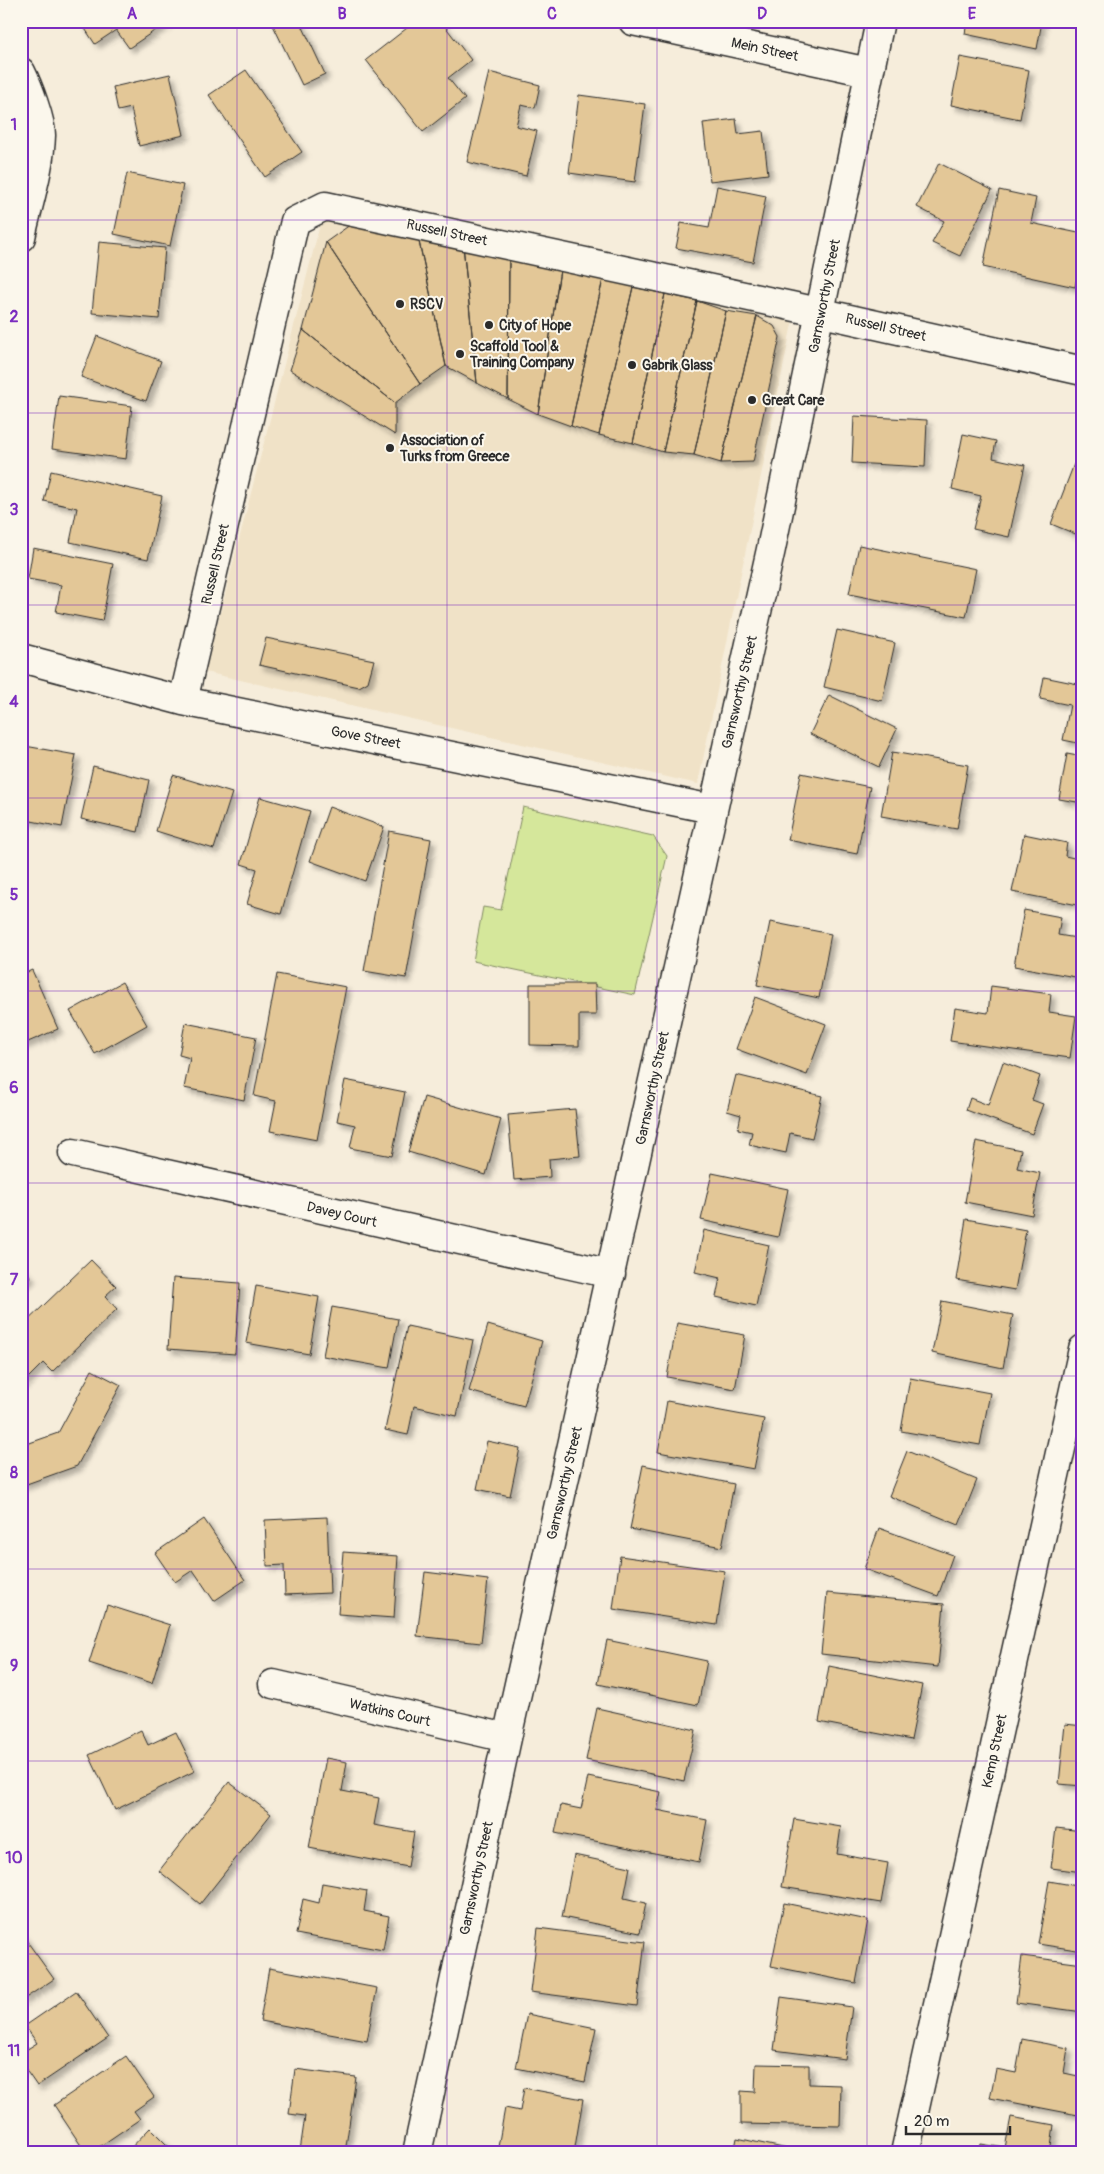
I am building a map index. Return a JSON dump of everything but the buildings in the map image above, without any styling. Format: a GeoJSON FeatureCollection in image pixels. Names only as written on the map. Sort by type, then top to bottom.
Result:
{"type":"FeatureCollection","features":[{"type":"Feature","properties":{"kind":"street","name":"Mein Street"},"geometry":{"type":"LineString","coordinates":[[633,21],[868,72]]}},
{"type":"Feature","properties":{"kind":"street","name":"Garnsworthy Street"},"geometry":{"type":"LineString","coordinates":[[417,2153],[712,808],[771,549],[880,21]]}},
{"type":"Feature","properties":{"kind":"street"},"geometry":{"type":"LineString","coordinates":[[21,72],[28,86],[41,133],[36,170],[21,237]]}},
{"type":"Feature","properties":{"kind":"street","name":"Russell Street"},"geometry":{"type":"LineString","coordinates":[[183,701],[295,221],[307,213],[325,206],[820,312],[1083,371]]}},
{"type":"Feature","properties":{"kind":"street","name":"Gove Street"},"geometry":{"type":"LineString","coordinates":[[21,658],[183,701],[712,808]]}},
{"type":"Feature","properties":{"kind":"street","name":"Davey Court"},"geometry":{"type":"LineString","coordinates":[[73,1153],[611,1274]]}},
{"type":"Feature","properties":{"kind":"street","name":"Kemp Street"},"geometry":{"type":"LineString","coordinates":[[905,2153],[1083,1349]]}},
{"type":"Feature","properties":{"kind":"street","name":"Watkins Court"},"geometry":{"type":"LineString","coordinates":[[273,1684],[507,1738]]}},
{"type":"Feature","properties":{"kind":"shaded area"},"geometry":{"type":"Polygon","coordinates":[[[323,213],[793,319],[698,784],[205,672],[323,213]]]}},
{"type":"Feature","properties":{"kind":"green space"},"geometry":{"type":"Polygon","coordinates":[[[523,807],[653,836],[667,856],[635,995],[473,961],[483,907],[501,910],[523,807]]]}},
{"type":"Feature","properties":{"kind":"place","name":"RSCV"},"geometry":{"type":"Point","coordinates":[400,304]}},
{"type":"Feature","properties":{"kind":"place","name":"City of Hope"},"geometry":{"type":"Point","coordinates":[489,325]}},
{"type":"Feature","properties":{"kind":"place","name":"Scaffold Tool & Training Company"},"geometry":{"type":"Point","coordinates":[460,354]}},
{"type":"Feature","properties":{"kind":"place","name":"Gabrik Glass"},"geometry":{"type":"Point","coordinates":[632,365]}},
{"type":"Feature","properties":{"kind":"place","name":"Great Care"},"geometry":{"type":"Point","coordinates":[752,400]}},
{"type":"Feature","properties":{"kind":"place","name":"Association of Turks from Greece"},"geometry":{"type":"Point","coordinates":[390,448]}}]}
